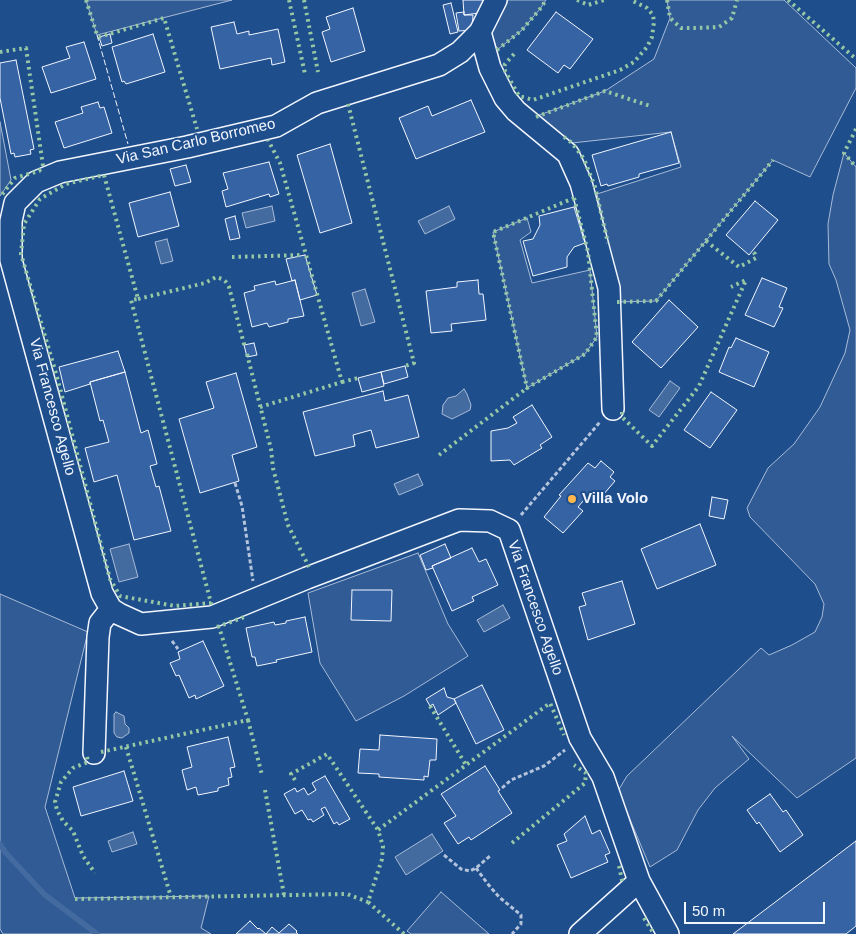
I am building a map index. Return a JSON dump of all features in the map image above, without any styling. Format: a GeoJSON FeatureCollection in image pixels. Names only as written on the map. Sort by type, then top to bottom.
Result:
{"type":"FeatureCollection","features":[{"type":"Feature","properties":{"kind":"street","name":"Via San Carlo Borromeo"},"geometry":{"type":"LineString","coordinates":[[15,203],[36,182],[60,172],[187,147],[276,126],[317,103],[439,65],[460,52],[480,32],[496,0]]}},
{"type":"Feature","properties":{"kind":"street"},"geometry":{"type":"LineString","coordinates":[[480,32],[490,68],[506,98],[516,111],[568,154],[581,183],[608,288],[613,408]]}},
{"type":"Feature","properties":{"kind":"street","name":"Via Francesco Agello"},"geometry":{"type":"LineString","coordinates":[[15,203],[11,221],[11,260],[102,593],[111,609],[141,624],[212,617],[459,520],[490,521],[508,530],[580,738],[603,777],[639,881],[668,934]]}},
{"type":"Feature","properties":{"kind":"street"},"geometry":{"type":"LineString","coordinates":[[94,753],[98,637],[100,623],[111,609]]}},
{"type":"Feature","properties":{"kind":"street"},"geometry":{"type":"LineString","coordinates":[[580,934],[639,881]]}},
{"type":"Feature","properties":{"kind":"path"},"geometry":{"type":"LineString","coordinates":[[508,530],[613,408]]}},
{"type":"Feature","properties":{"kind":"path"},"geometry":{"type":"LineString","coordinates":[[235,483],[242,506],[258,598]]}},
{"type":"Feature","properties":{"kind":"path"},"geometry":{"type":"LineString","coordinates":[[502,788],[511,780],[544,766],[580,738]]}},
{"type":"Feature","properties":{"kind":"path"},"geometry":{"type":"LineString","coordinates":[[444,855],[461,869],[470,870],[476,868],[490,856]]}},
{"type":"Feature","properties":{"kind":"path"},"geometry":{"type":"LineString","coordinates":[[476,868],[499,897],[521,915],[521,924],[518,930],[512,934]]}},
{"type":"Feature","properties":{"kind":"shaded area"},"geometry":{"type":"Polygon","coordinates":[[[86,0],[232,0],[97,35],[86,0]]]}},
{"type":"Feature","properties":{"kind":"shaded area"},"geometry":{"type":"Polygon","coordinates":[[[500,0],[546,0],[522,30],[497,50],[490,29],[500,0]]]}},
{"type":"Feature","properties":{"kind":"shaded area"},"geometry":{"type":"Polygon","coordinates":[[[667,0],[784,0],[856,68],[856,88],[810,177],[773,160],[656,301],[617,302],[617,281],[597,194],[681,167],[671,132],[572,143],[534,117],[605,91],[654,59],[670,18],[667,0]]]}},
{"type":"Feature","properties":{"kind":"shaded area"},"geometry":{"type":"Polygon","coordinates":[[[0,122],[11,180],[0,196],[0,122]]]}},
{"type":"Feature","properties":{"kind":"shaded area"},"geometry":{"type":"Polygon","coordinates":[[[844,153],[856,167],[856,758],[797,798],[732,736],[749,759],[715,788],[698,810],[677,850],[650,867],[618,791],[627,776],[761,648],[769,655],[792,645],[815,632],[822,617],[824,604],[815,584],[750,517],[747,508],[768,468],[794,444],[820,407],[845,353],[850,330],[836,280],[829,264],[828,224],[844,153]]]}},
{"type":"Feature","properties":{"kind":"shaded area"},"geometry":{"type":"Polygon","coordinates":[[[272,206],[275,221],[246,228],[242,213],[272,206]]]}},
{"type":"Feature","properties":{"kind":"shaded area"},"geometry":{"type":"Polygon","coordinates":[[[449,206],[455,219],[425,234],[418,221],[449,206]]]}},
{"type":"Feature","properties":{"kind":"shaded area"},"geometry":{"type":"Polygon","coordinates":[[[527,218],[531,232],[520,240],[532,283],[590,270],[597,337],[585,354],[527,388],[493,232],[527,218]]]}},
{"type":"Feature","properties":{"kind":"shaded area"},"geometry":{"type":"Polygon","coordinates":[[[167,239],[173,261],[161,264],[155,242],[167,239]]]}},
{"type":"Feature","properties":{"kind":"shaded area"},"geometry":{"type":"Polygon","coordinates":[[[365,289],[375,322],[361,326],[352,293],[365,289]]]}},
{"type":"Feature","properties":{"kind":"shaded area"},"geometry":{"type":"Polygon","coordinates":[[[670,381],[680,388],[659,417],[649,410],[670,381]]]}},
{"type":"Feature","properties":{"kind":"shaded area"},"geometry":{"type":"Polygon","coordinates":[[[464,389],[471,405],[470,410],[452,419],[442,414],[443,405],[448,398],[456,396],[464,389]]]}},
{"type":"Feature","properties":{"kind":"shaded area"},"geometry":{"type":"Polygon","coordinates":[[[418,474],[423,485],[399,495],[394,484],[418,474]]]}},
{"type":"Feature","properties":{"kind":"shaded area"},"geometry":{"type":"Polygon","coordinates":[[[129,544],[138,577],[119,582],[110,549],[129,544]]]}},
{"type":"Feature","properties":{"kind":"shaded area"},"geometry":{"type":"Polygon","coordinates":[[[418,553],[448,624],[468,656],[404,696],[356,721],[320,663],[308,593],[418,553]]]}},
{"type":"Feature","properties":{"kind":"shaded area"},"geometry":{"type":"Polygon","coordinates":[[[0,594],[88,632],[45,807],[75,898],[209,896],[201,928],[211,934],[3,934],[0,929],[0,594]]]}},
{"type":"Feature","properties":{"kind":"shaded area"},"geometry":{"type":"Polygon","coordinates":[[[503,605],[510,618],[484,632],[477,620],[503,605]]]}},
{"type":"Feature","properties":{"kind":"shaded area"},"geometry":{"type":"Polygon","coordinates":[[[116,712],[124,716],[125,724],[129,728],[129,733],[122,738],[117,737],[114,733],[114,714],[116,712]]]}},
{"type":"Feature","properties":{"kind":"shaded area"},"geometry":{"type":"Polygon","coordinates":[[[133,832],[137,844],[112,852],[108,841],[133,832]]]}},
{"type":"Feature","properties":{"kind":"shaded area"},"geometry":{"type":"Polygon","coordinates":[[[432,834],[443,851],[406,875],[395,857],[432,834]]]}},
{"type":"Feature","properties":{"kind":"shaded area"},"geometry":{"type":"Polygon","coordinates":[[[441,892],[489,934],[411,934],[407,931],[441,892]]]}},
{"type":"Feature","properties":{"kind":"building"},"geometry":{"type":"Polygon","coordinates":[[[463,0],[488,0],[487,12],[464,15],[463,0]]]}},
{"type":"Feature","properties":{"kind":"building"},"geometry":{"type":"Polygon","coordinates":[[[451,3],[458,32],[450,34],[443,5],[451,3]]]}},
{"type":"Feature","properties":{"kind":"building"},"geometry":{"type":"Polygon","coordinates":[[[353,8],[365,51],[331,62],[322,32],[330,29],[326,17],[353,8]]]}},
{"type":"Feature","properties":{"kind":"building"},"geometry":{"type":"Polygon","coordinates":[[[464,12],[464,15],[473,15],[472,30],[459,31],[456,13],[464,12]]]}},
{"type":"Feature","properties":{"kind":"building"},"geometry":{"type":"Polygon","coordinates":[[[556,12],[593,39],[570,69],[564,65],[558,73],[527,50],[556,12]]]}},
{"type":"Feature","properties":{"kind":"building"},"geometry":{"type":"Polygon","coordinates":[[[234,22],[237,34],[249,31],[249,35],[278,29],[285,62],[272,65],[271,58],[220,69],[211,27],[234,22]]]}},
{"type":"Feature","properties":{"kind":"building"},"geometry":{"type":"Polygon","coordinates":[[[110,34],[112,43],[102,46],[99,37],[110,34]]]}},
{"type":"Feature","properties":{"kind":"building"},"geometry":{"type":"Polygon","coordinates":[[[153,34],[165,72],[126,84],[124,81],[122,82],[112,47],[153,34]]]}},
{"type":"Feature","properties":{"kind":"building"},"geometry":{"type":"Polygon","coordinates":[[[84,42],[96,79],[51,93],[42,67],[70,58],[66,47],[84,42]]]}},
{"type":"Feature","properties":{"kind":"building"},"geometry":{"type":"Polygon","coordinates":[[[16,60],[34,149],[30,150],[31,154],[15,157],[14,153],[11,154],[0,98],[0,63],[16,60]]]}},
{"type":"Feature","properties":{"kind":"building"},"geometry":{"type":"Polygon","coordinates":[[[471,100],[485,132],[416,159],[399,118],[428,106],[432,116],[471,100]]]}},
{"type":"Feature","properties":{"kind":"building"},"geometry":{"type":"Polygon","coordinates":[[[98,102],[100,108],[104,107],[112,133],[64,148],[55,122],[83,113],[81,107],[98,102]]]}},
{"type":"Feature","properties":{"kind":"building"},"geometry":{"type":"Polygon","coordinates":[[[671,132],[679,163],[639,174],[639,177],[608,186],[607,184],[601,186],[592,155],[671,132]]]}},
{"type":"Feature","properties":{"kind":"building"},"geometry":{"type":"Polygon","coordinates":[[[330,144],[352,223],[320,233],[297,155],[330,144]]]}},
{"type":"Feature","properties":{"kind":"building"},"geometry":{"type":"Polygon","coordinates":[[[269,162],[279,194],[270,197],[269,194],[226,207],[222,191],[228,189],[223,173],[269,162]]]}},
{"type":"Feature","properties":{"kind":"building"},"geometry":{"type":"Polygon","coordinates":[[[186,165],[191,182],[175,186],[170,169],[186,165]]]}},
{"type":"Feature","properties":{"kind":"building"},"geometry":{"type":"Polygon","coordinates":[[[170,192],[179,226],[138,237],[129,203],[170,192]]]}},
{"type":"Feature","properties":{"kind":"building"},"geometry":{"type":"Polygon","coordinates":[[[755,201],[778,220],[749,255],[726,235],[755,201]]]}},
{"type":"Feature","properties":{"kind":"building"},"geometry":{"type":"Polygon","coordinates":[[[574,207],[585,243],[574,247],[567,257],[567,267],[533,276],[523,241],[533,239],[540,225],[539,216],[574,207]]]}},
{"type":"Feature","properties":{"kind":"building"},"geometry":{"type":"Polygon","coordinates":[[[235,216],[240,238],[230,240],[225,219],[235,216]]]}},
{"type":"Feature","properties":{"kind":"building"},"geometry":{"type":"Polygon","coordinates":[[[305,255],[317,295],[300,300],[295,280],[292,281],[286,259],[305,255]]]}},
{"type":"Feature","properties":{"kind":"building"},"geometry":{"type":"Polygon","coordinates":[[[762,278],[787,288],[779,307],[783,308],[774,327],[745,315],[762,278]]]}},
{"type":"Feature","properties":{"kind":"building"},"geometry":{"type":"Polygon","coordinates":[[[295,280],[304,316],[288,319],[288,322],[269,327],[267,323],[252,327],[244,293],[255,290],[254,286],[275,281],[276,285],[295,280]]]}},
{"type":"Feature","properties":{"kind":"building"},"geometry":{"type":"Polygon","coordinates":[[[478,280],[479,294],[483,294],[486,320],[451,324],[452,331],[431,333],[426,291],[457,287],[457,282],[478,280]]]}},
{"type":"Feature","properties":{"kind":"building"},"geometry":{"type":"Polygon","coordinates":[[[669,300],[698,327],[661,368],[632,342],[669,300]]]}},
{"type":"Feature","properties":{"kind":"building"},"geometry":{"type":"Polygon","coordinates":[[[736,338],[769,352],[754,387],[719,372],[729,347],[731,348],[736,338]]]}},
{"type":"Feature","properties":{"kind":"building"},"geometry":{"type":"Polygon","coordinates":[[[254,343],[257,355],[247,357],[244,345],[254,343]]]}},
{"type":"Feature","properties":{"kind":"building"},"geometry":{"type":"Polygon","coordinates":[[[118,351],[125,372],[90,382],[90,384],[65,392],[59,367],[118,351]]]}},
{"type":"Feature","properties":{"kind":"building"},"geometry":{"type":"Polygon","coordinates":[[[405,366],[408,377],[384,384],[381,372],[405,366]]]}},
{"type":"Feature","properties":{"kind":"building"},"geometry":{"type":"Polygon","coordinates":[[[125,372],[141,433],[148,430],[157,464],[150,466],[156,487],[159,486],[171,531],[134,540],[117,475],[94,482],[85,448],[109,442],[103,420],[100,421],[90,382],[125,372]]]}},
{"type":"Feature","properties":{"kind":"building"},"geometry":{"type":"Polygon","coordinates":[[[381,372],[384,386],[362,392],[358,378],[381,372]]]}},
{"type":"Feature","properties":{"kind":"building"},"geometry":{"type":"Polygon","coordinates":[[[236,373],[257,447],[232,455],[239,481],[200,493],[179,419],[214,408],[206,382],[236,373]]]}},
{"type":"Feature","properties":{"kind":"building"},"geometry":{"type":"Polygon","coordinates":[[[383,391],[385,401],[408,395],[419,437],[376,448],[371,430],[353,435],[355,446],[315,456],[303,412],[383,391]]]}},
{"type":"Feature","properties":{"kind":"building"},"geometry":{"type":"Polygon","coordinates":[[[711,392],[737,410],[710,448],[684,430],[711,392]]]}},
{"type":"Feature","properties":{"kind":"building"},"geometry":{"type":"Polygon","coordinates":[[[532,405],[552,437],[540,445],[542,448],[514,465],[510,460],[491,461],[491,431],[508,428],[517,423],[513,417],[532,405]]]}},
{"type":"Feature","properties":{"kind":"building","name":"Villa Volo"},"geometry":{"type":"Polygon","coordinates":[[[601,461],[614,472],[610,477],[615,481],[597,502],[589,494],[578,507],[583,511],[563,533],[544,517],[561,496],[559,495],[588,463],[595,468],[601,461]]]}},
{"type":"Feature","properties":{"kind":"building"},"geometry":{"type":"Polygon","coordinates":[[[712,497],[728,500],[724,519],[709,516],[712,497]]]}},
{"type":"Feature","properties":{"kind":"building"},"geometry":{"type":"Polygon","coordinates":[[[700,524],[716,565],[657,589],[641,549],[700,524]]]}},
{"type":"Feature","properties":{"kind":"building"},"geometry":{"type":"Polygon","coordinates":[[[445,544],[451,558],[426,570],[420,555],[445,544]]]}},
{"type":"Feature","properties":{"kind":"building"},"geometry":{"type":"Polygon","coordinates":[[[472,548],[479,562],[486,559],[498,585],[472,597],[474,601],[452,611],[432,566],[472,548]]]}},
{"type":"Feature","properties":{"kind":"building"},"geometry":{"type":"Polygon","coordinates":[[[622,581],[635,624],[588,640],[579,607],[586,605],[582,593],[622,581]]]}},
{"type":"Feature","properties":{"kind":"building"},"geometry":{"type":"Polygon","coordinates":[[[352,590],[392,590],[391,621],[351,620],[352,590]]]}},
{"type":"Feature","properties":{"kind":"building"},"geometry":{"type":"Polygon","coordinates":[[[305,617],[312,652],[257,666],[255,657],[252,657],[246,628],[274,622],[275,625],[286,623],[286,621],[305,617]]]}},
{"type":"Feature","properties":{"kind":"building"},"geometry":{"type":"Polygon","coordinates":[[[203,641],[224,686],[196,699],[195,695],[189,698],[179,675],[176,676],[170,663],[180,659],[178,652],[203,641]]]}},
{"type":"Feature","properties":{"kind":"building"},"geometry":{"type":"Polygon","coordinates":[[[482,685],[504,730],[476,744],[454,699],[482,685]]]}},
{"type":"Feature","properties":{"kind":"building"},"geometry":{"type":"Polygon","coordinates":[[[444,688],[447,697],[454,699],[456,703],[438,715],[433,704],[430,706],[426,699],[444,688]]]}},
{"type":"Feature","properties":{"kind":"building"},"geometry":{"type":"Polygon","coordinates":[[[380,735],[437,739],[436,760],[430,760],[428,777],[424,776],[424,780],[379,777],[379,774],[358,773],[360,749],[379,750],[380,735]]]}},
{"type":"Feature","properties":{"kind":"building"},"geometry":{"type":"Polygon","coordinates":[[[228,737],[235,767],[230,768],[232,777],[228,778],[229,785],[218,788],[218,791],[198,795],[196,787],[187,790],[182,770],[192,767],[187,747],[228,737]]]}},
{"type":"Feature","properties":{"kind":"building"},"geometry":{"type":"Polygon","coordinates":[[[485,766],[512,813],[471,840],[469,837],[458,844],[444,823],[456,816],[441,794],[485,766]]]}},
{"type":"Feature","properties":{"kind":"building"},"geometry":{"type":"Polygon","coordinates":[[[124,771],[133,801],[81,816],[73,787],[124,771]]]}},
{"type":"Feature","properties":{"kind":"building"},"geometry":{"type":"Polygon","coordinates":[[[325,776],[350,819],[339,825],[337,822],[334,824],[325,807],[321,809],[324,815],[313,822],[311,819],[308,820],[302,810],[295,814],[284,794],[295,788],[297,792],[304,788],[308,795],[316,790],[312,783],[325,776]]]}},
{"type":"Feature","properties":{"kind":"building"},"geometry":{"type":"Polygon","coordinates":[[[770,794],[783,812],[786,810],[803,835],[780,852],[759,822],[757,824],[747,810],[770,794]]]}},
{"type":"Feature","properties":{"kind":"building"},"geometry":{"type":"Polygon","coordinates":[[[585,816],[592,834],[600,830],[610,853],[605,855],[608,862],[571,878],[557,845],[567,841],[564,834],[585,816]]]}},
{"type":"Feature","properties":{"kind":"building"},"geometry":{"type":"Polygon","coordinates":[[[856,841],[856,926],[846,934],[733,934],[856,841]]]}},
{"type":"Feature","properties":{"kind":"building"},"geometry":{"type":"Polygon","coordinates":[[[250,921],[258,929],[266,934],[236,934],[250,921]]]}},
{"type":"Feature","properties":{"kind":"building"},"geometry":{"type":"Polygon","coordinates":[[[289,924],[298,934],[266,934],[272,927],[279,933],[289,924]]]}},
{"type":"Feature","properties":{"kind":"waterway"},"geometry":{"type":"LineString","coordinates":[[0,844],[5,852],[45,895],[97,934]]}},
{"type":"Feature","properties":{"kind":"hedge"},"geometry":{"type":"LineString","coordinates":[[86,0],[99,37],[164,18],[197,129]]}},
{"type":"Feature","properties":{"kind":"hedge"},"geometry":{"type":"LineString","coordinates":[[289,0],[305,74]]}},
{"type":"Feature","properties":{"kind":"hedge"},"geometry":{"type":"LineString","coordinates":[[304,0],[318,72]]}},
{"type":"Feature","properties":{"kind":"hedge"},"geometry":{"type":"LineString","coordinates":[[497,50],[522,30],[546,0]]}},
{"type":"Feature","properties":{"kind":"hedge"},"geometry":{"type":"LineString","coordinates":[[577,0],[588,5],[604,0]]}},
{"type":"Feature","properties":{"kind":"hedge"},"geometry":{"type":"LineString","coordinates":[[514,54],[505,64],[504,69],[519,96],[533,100],[620,70],[634,62],[647,47],[652,37],[653,15],[647,8],[631,0]]}},
{"type":"Feature","properties":{"kind":"hedge"},"geometry":{"type":"LineString","coordinates":[[667,0],[670,18],[681,28],[719,27],[732,18],[737,0]]}},
{"type":"Feature","properties":{"kind":"hedge"},"geometry":{"type":"LineString","coordinates":[[788,0],[856,59]]}},
{"type":"Feature","properties":{"kind":"hedge"},"geometry":{"type":"LineString","coordinates":[[0,52],[26,48],[43,166],[39,171],[15,178],[0,197]]}},
{"type":"Feature","properties":{"kind":"hedge"},"geometry":{"type":"LineString","coordinates":[[536,117],[605,91],[650,106]]}},
{"type":"Feature","properties":{"kind":"hedge"},"geometry":{"type":"LineString","coordinates":[[348,104],[414,363],[405,366]]}},
{"type":"Feature","properties":{"kind":"hedge"},"geometry":{"type":"LineString","coordinates":[[856,129],[844,153],[856,167]]}},
{"type":"Feature","properties":{"kind":"hedge"},"geometry":{"type":"LineString","coordinates":[[564,137],[572,143],[584,159],[595,187],[608,243]]}},
{"type":"Feature","properties":{"kind":"hedge"},"geometry":{"type":"LineString","coordinates":[[260,407],[342,382],[280,163],[268,140]]}},
{"type":"Feature","properties":{"kind":"hedge"},"geometry":{"type":"LineString","coordinates":[[617,302],[656,301],[773,160]]}},
{"type":"Feature","properties":{"kind":"hedge"},"geometry":{"type":"LineString","coordinates":[[104,175],[138,299],[131,300],[211,603],[175,606],[120,596],[110,579],[57,377],[21,254],[24,224],[40,199],[66,184],[104,175]]}},
{"type":"Feature","properties":{"kind":"hedge"},"geometry":{"type":"LineString","coordinates":[[574,198],[588,252],[597,337],[585,354],[527,388],[493,232],[574,198]]}},
{"type":"Feature","properties":{"kind":"hedge"},"geometry":{"type":"LineString","coordinates":[[706,241],[739,267],[756,258],[752,251]]}},
{"type":"Feature","properties":{"kind":"hedge"},"geometry":{"type":"LineString","coordinates":[[232,257],[303,255]]}},
{"type":"Feature","properties":{"kind":"hedge"},"geometry":{"type":"LineString","coordinates":[[138,299],[205,283],[216,277],[222,279],[229,287],[245,348]]}},
{"type":"Feature","properties":{"kind":"hedge"},"geometry":{"type":"LineString","coordinates":[[622,412],[622,417],[652,446],[699,386],[746,280],[731,287]]}},
{"type":"Feature","properties":{"kind":"hedge"},"geometry":{"type":"LineString","coordinates":[[247,354],[288,525],[309,567]]}},
{"type":"Feature","properties":{"kind":"hedge"},"geometry":{"type":"LineString","coordinates":[[342,382],[358,378]]}},
{"type":"Feature","properties":{"kind":"hedge"},"geometry":{"type":"LineString","coordinates":[[439,455],[527,388]]}},
{"type":"Feature","properties":{"kind":"hedge"},"geometry":{"type":"LineString","coordinates":[[217,627],[247,616]]}},
{"type":"Feature","properties":{"kind":"hedge"},"geometry":{"type":"LineString","coordinates":[[101,752],[248,720],[219,627]]}},
{"type":"Feature","properties":{"kind":"hedge"},"geometry":{"type":"LineString","coordinates":[[404,934],[368,902],[382,859],[383,846],[378,830],[550,703],[564,735]]}},
{"type":"Feature","properties":{"kind":"hedge"},"geometry":{"type":"LineString","coordinates":[[430,706],[466,765]]}},
{"type":"Feature","properties":{"kind":"hedge"},"geometry":{"type":"LineString","coordinates":[[248,720],[262,775]]}},
{"type":"Feature","properties":{"kind":"hedge"},"geometry":{"type":"LineString","coordinates":[[126,747],[171,897]]}},
{"type":"Feature","properties":{"kind":"hedge"},"geometry":{"type":"LineString","coordinates":[[295,780],[291,774],[327,754],[378,830]]}},
{"type":"Feature","properties":{"kind":"hedge"},"geometry":{"type":"LineString","coordinates":[[87,757],[88,762],[73,768],[61,782],[55,802],[63,821],[73,831],[83,856],[95,873]]}},
{"type":"Feature","properties":{"kind":"hedge"},"geometry":{"type":"LineString","coordinates":[[512,843],[585,783],[586,773],[574,765]]}},
{"type":"Feature","properties":{"kind":"hedge"},"geometry":{"type":"LineString","coordinates":[[265,790],[284,895]]}},
{"type":"Feature","properties":{"kind":"hedge"},"geometry":{"type":"LineString","coordinates":[[619,866],[623,885]]}},
{"type":"Feature","properties":{"kind":"hedge"},"geometry":{"type":"LineString","coordinates":[[75,899],[347,894],[368,902]]}},
{"type":"Feature","properties":{"kind":"hedge"},"geometry":{"type":"LineString","coordinates":[[644,918],[654,934]]}},
{"type":"Feature","properties":{"kind":"fence"},"geometry":{"type":"LineString","coordinates":[[97,35],[128,144]]}},
{"type":"Feature","properties":{"kind":"place","name":"Villa Volo"},"geometry":{"type":"Point","coordinates":[572,499]}}]}
